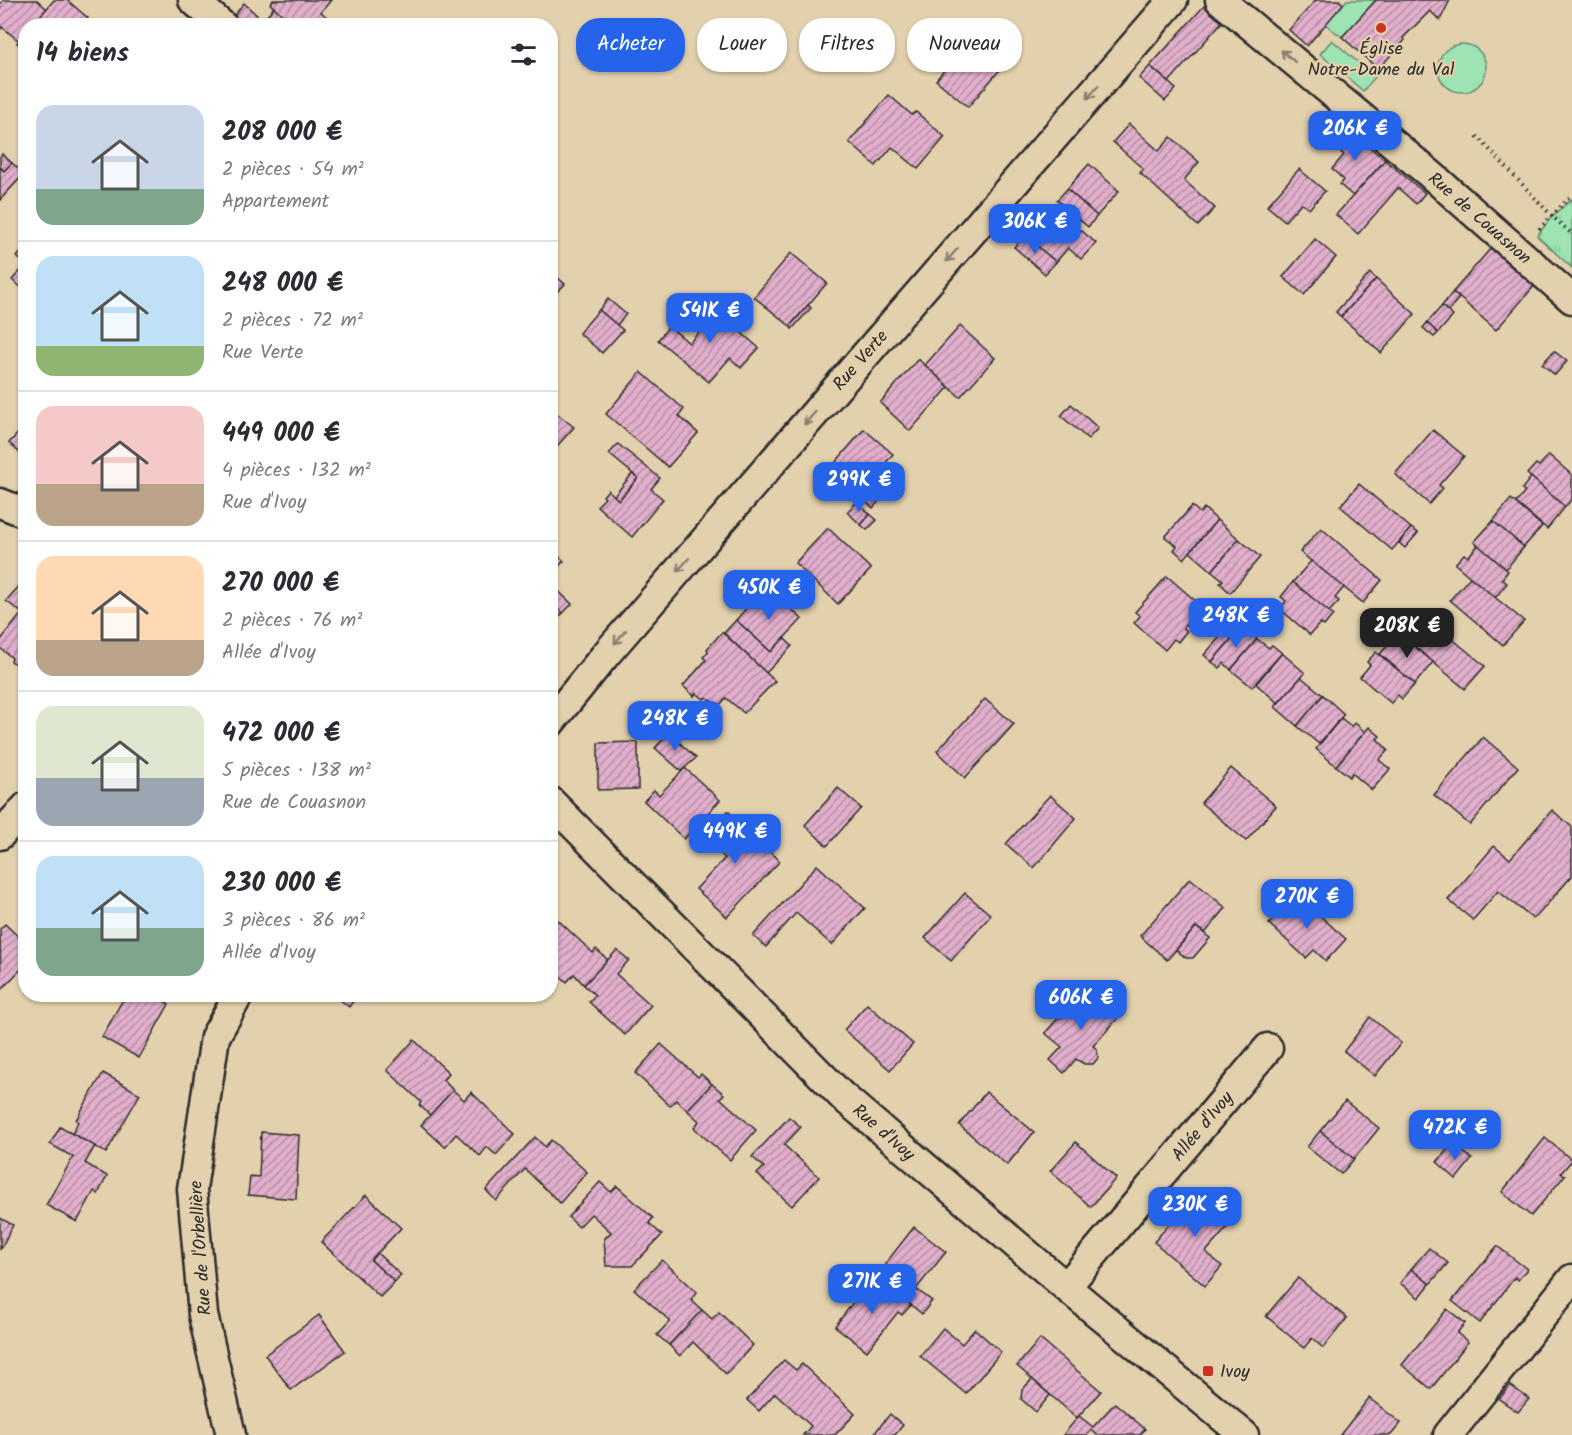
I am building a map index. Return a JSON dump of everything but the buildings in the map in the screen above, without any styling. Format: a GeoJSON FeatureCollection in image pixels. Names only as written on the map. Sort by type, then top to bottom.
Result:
{"type":"FeatureCollection","features":[{"type":"Feature","properties":{"kind":"street"},"geometry":{"type":"LineString","coordinates":[[193,0],[214,18]]}},
{"type":"Feature","properties":{"kind":"street","name":"Rue Verte"},"geometry":{"type":"LineString","coordinates":[[558,713],[614,644],[1173,0]]}},
{"type":"Feature","properties":{"kind":"street","name":"Rue de Couasnon"},"geometry":{"type":"LineString","coordinates":[[1220,0],[1430,174],[1572,299]]}},
{"type":"Feature","properties":{"kind":"street"},"geometry":{"type":"LineString","coordinates":[[0,503],[18,510]]}},
{"type":"Feature","properties":{"kind":"street","name":"Rue d'Ivoy"},"geometry":{"type":"LineString","coordinates":[[558,809],[842,1096],[1244,1435]]}},
{"type":"Feature","properties":{"kind":"street"},"geometry":{"type":"LineString","coordinates":[[0,836],[18,816]]}},
{"type":"Feature","properties":{"kind":"street","name":"Rue de l'Orbellière"},"geometry":{"type":"LineString","coordinates":[[231,1435],[203,1315],[192,1189],[215,1037],[235,1002]]}},
{"type":"Feature","properties":{"kind":"street","name":"Allée d'Ivoy"},"geometry":{"type":"LineString","coordinates":[[1066,1287],[1268,1048]]}},
{"type":"Feature","properties":{"kind":"street"},"geometry":{"type":"LineString","coordinates":[[1448,1435],[1572,1279]]}},
{"type":"Feature","properties":{"kind":"path"},"geometry":{"type":"LineString","coordinates":[[1477,136],[1552,216],[1572,234]]}},
{"type":"Feature","properties":{"kind":"path"},"geometry":{"type":"LineString","coordinates":[[1518,251],[1572,195]]}},
{"type":"Feature","properties":{"kind":"green space"},"geometry":{"type":"Polygon","coordinates":[[[1347,0],[1376,0],[1342,37],[1325,24],[1347,0]]]}},
{"type":"Feature","properties":{"kind":"green space"},"geometry":{"type":"Polygon","coordinates":[[[1332,40],[1375,77],[1363,91],[1320,54],[1332,40]]]}},
{"type":"Feature","properties":{"kind":"green space"},"geometry":{"type":"Polygon","coordinates":[[[1462,44],[1479,51],[1486,68],[1479,85],[1462,92],[1445,85],[1438,68],[1445,51],[1462,44]]]}},
{"type":"Feature","properties":{"kind":"green space"},"geometry":{"type":"Polygon","coordinates":[[[1572,199],[1572,268],[1537,236],[1552,216],[1572,199]]]}},
{"type":"Feature","properties":{"kind":"place","name":"Église Notre-Dame du Val"},"geometry":{"type":"Point","coordinates":[1381,28]}},
{"type":"Feature","properties":{"kind":"place","name":"Ivoy"},"geometry":{"type":"Point","coordinates":[1208,1371]}}]}
